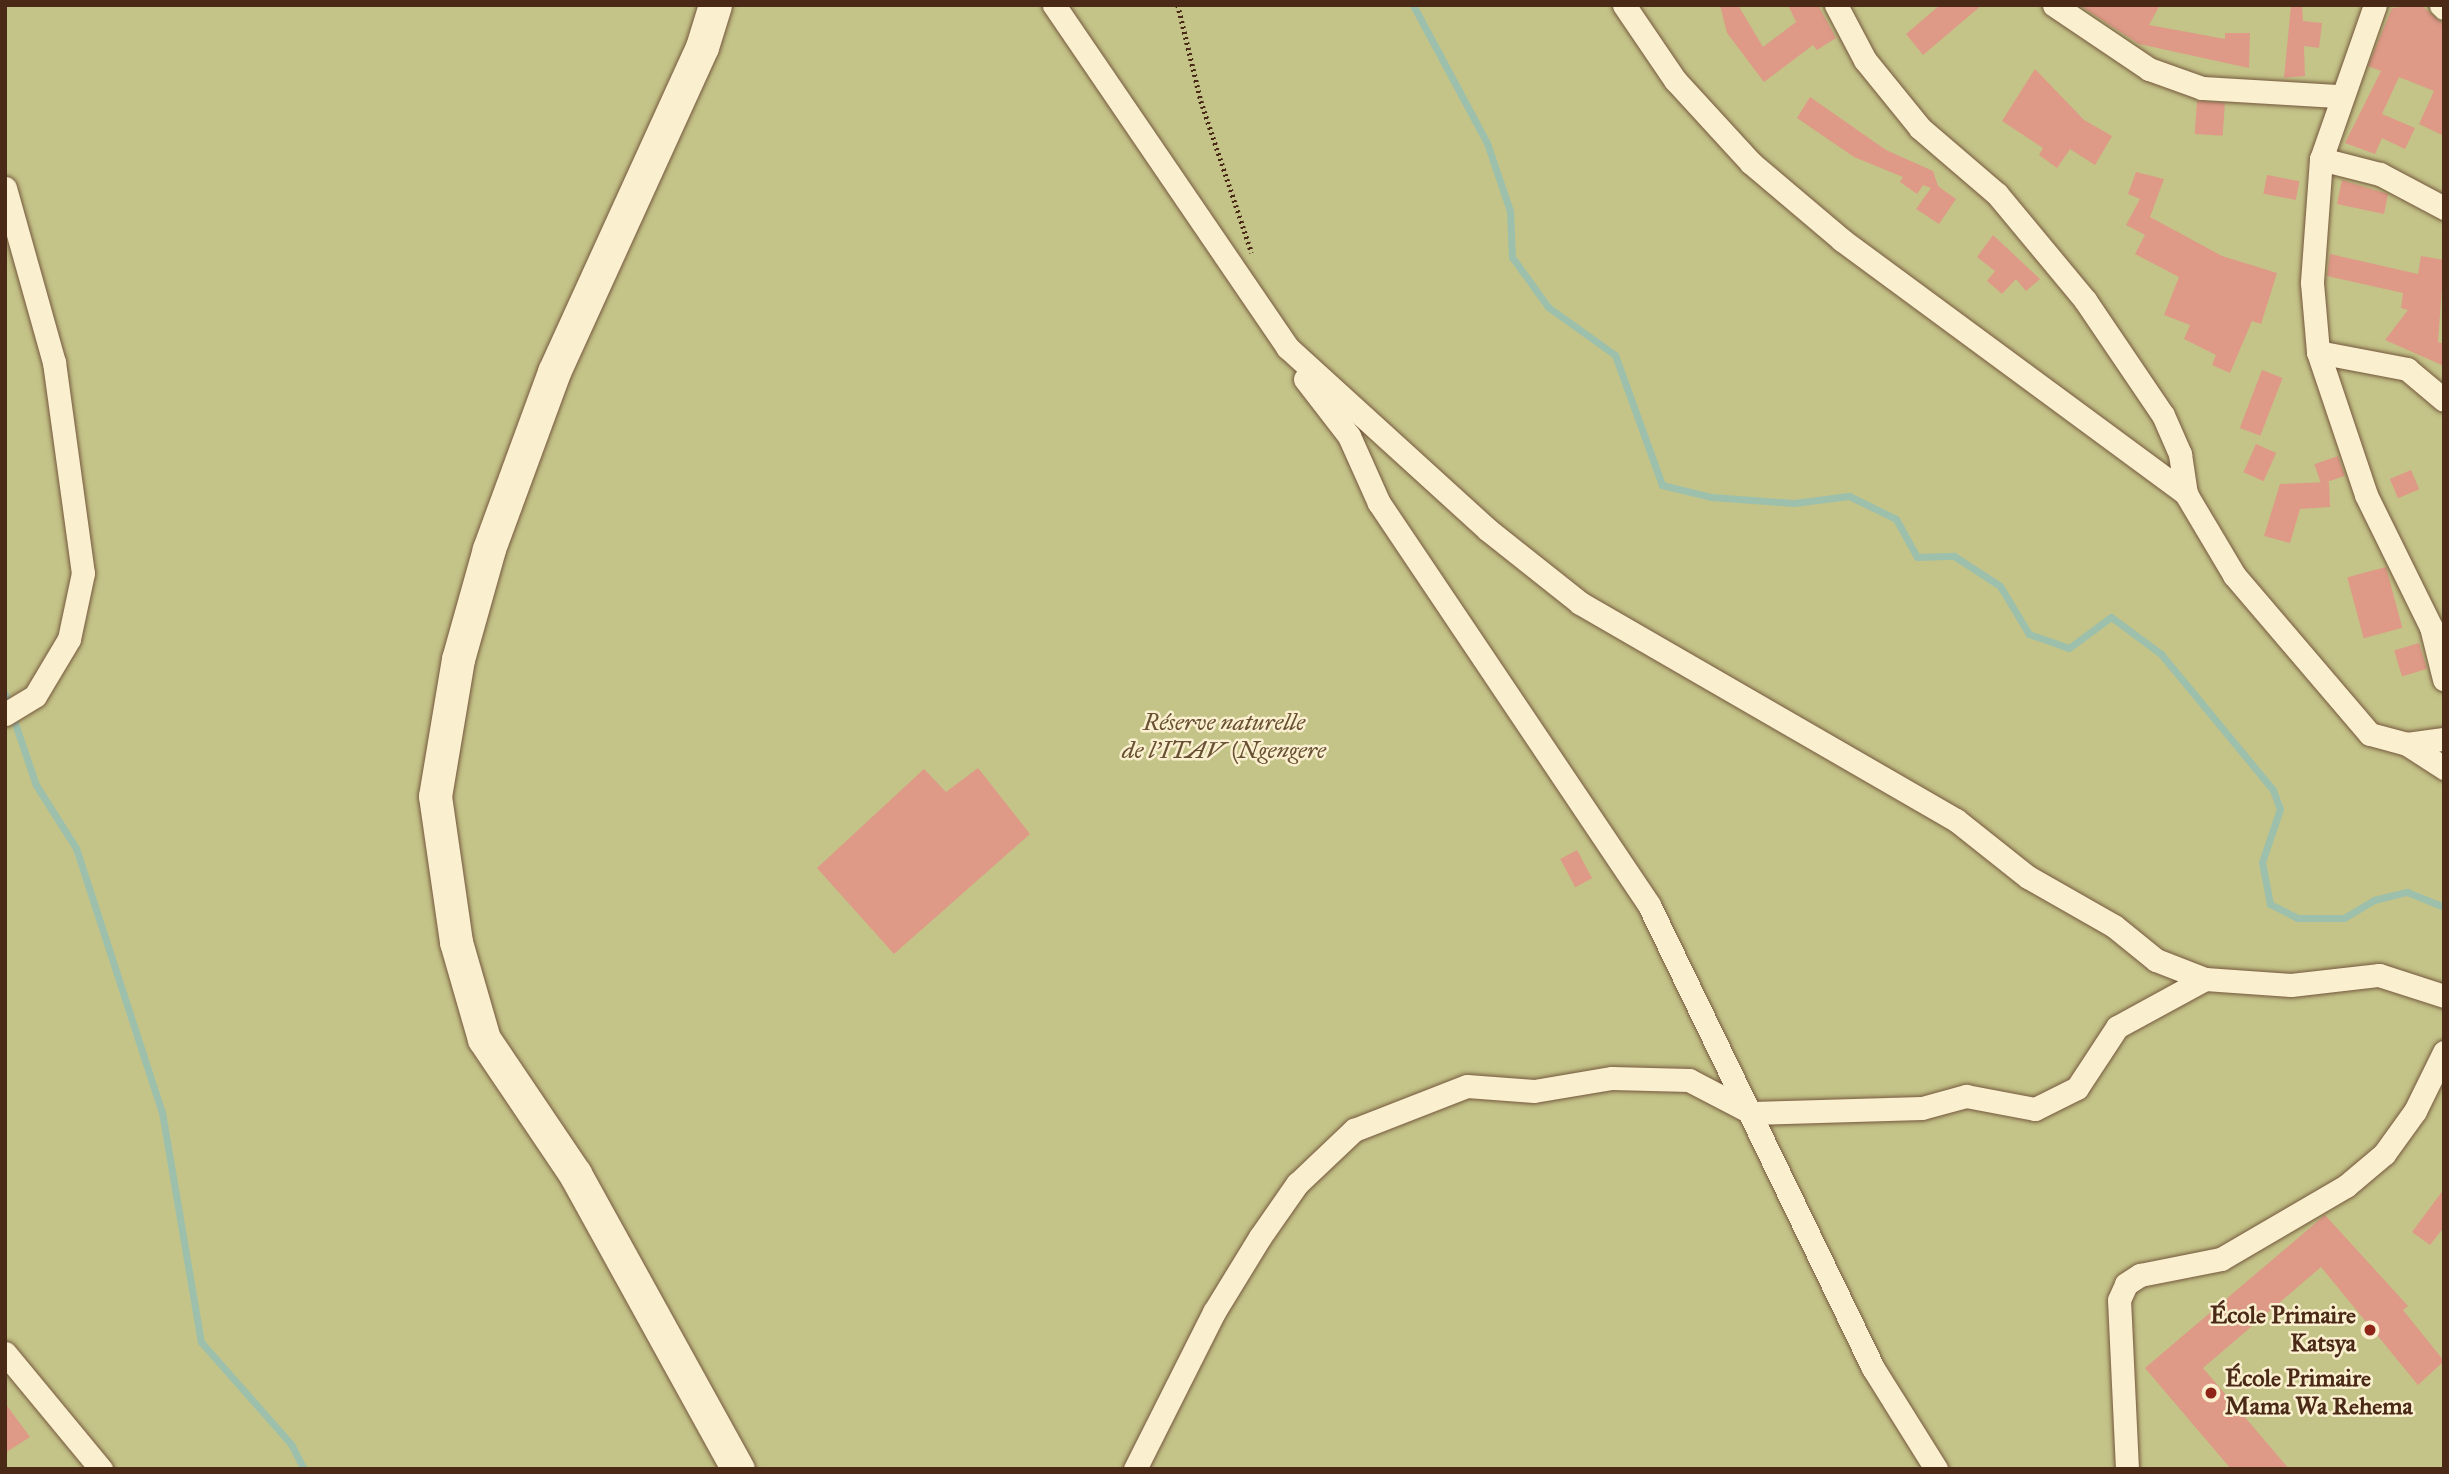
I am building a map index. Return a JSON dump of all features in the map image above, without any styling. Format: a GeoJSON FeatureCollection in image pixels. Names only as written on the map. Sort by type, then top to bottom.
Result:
{"type":"FeatureCollection","features":[{"type":"Feature","properties":{"kind":"street"},"geometry":{"type":"LineString","coordinates":[[702,47],[715,5]]}},
{"type":"Feature","properties":{"kind":"street"},"geometry":{"type":"LineString","coordinates":[[727,5],[702,47],[554,372],[489,549],[458,659],[435,796],[456,942],[484,1039],[575,1174],[738,1469]]}},
{"type":"Feature","properties":{"kind":"street"},"geometry":{"type":"LineString","coordinates":[[1054,5],[1349,436],[1379,503],[1649,905],[1699,1017],[1752,1113],[1873,1368],[1936,1469]]}},
{"type":"Feature","properties":{"kind":"street"},"geometry":{"type":"LineString","coordinates":[[1624,5],[1675,80],[1751,163],[1842,240],[2186,494]]}},
{"type":"Feature","properties":{"kind":"street"},"geometry":{"type":"LineString","coordinates":[[1836,5],[1865,60],[1920,128],[1997,194],[2085,300],[2163,415],[2180,454],[2186,494],[2234,575],[2370,734],[2407,744],[2444,768]]}},
{"type":"Feature","properties":{"kind":"street"},"geometry":{"type":"LineString","coordinates":[[2054,5],[2149,69],[2202,88],[2338,96]]}},
{"type":"Feature","properties":{"kind":"street"},"geometry":{"type":"LineString","coordinates":[[2375,5],[2338,96],[2321,159],[2312,283],[2318,352],[2366,495],[2431,627],[2444,679]]}},
{"type":"Feature","properties":{"kind":"street"},"geometry":{"type":"LineString","coordinates":[[2321,159],[2380,174],[2444,208]]}},
{"type":"Feature","properties":{"kind":"street"},"geometry":{"type":"LineString","coordinates":[[5,188],[54,362],[82,544],[69,639],[35,696],[5,714]]}},
{"type":"Feature","properties":{"kind":"street"},"geometry":{"type":"LineString","coordinates":[[1287,347],[1488,530],[1580,603],[1956,820],[2028,877],[2114,926],[2156,960],[2205,979],[2291,985],[2379,975],[2444,996]]}},
{"type":"Feature","properties":{"kind":"street"},"geometry":{"type":"LineString","coordinates":[[2318,352],[2407,369],[2444,400]]}},
{"type":"Feature","properties":{"kind":"street"},"geometry":{"type":"LineString","coordinates":[[2407,744],[2444,739]]}},
{"type":"Feature","properties":{"kind":"street"},"geometry":{"type":"LineString","coordinates":[[1135,1469],[1213,1312],[1260,1237],[1297,1184],[1354,1130],[1485,1083],[1534,1091],[1612,1078],[1689,1080],[1752,1113],[1922,1108],[1966,1096],[2035,1109],[2077,1088],[2117,1027],[2205,979]]}},
{"type":"Feature","properties":{"kind":"street"},"geometry":{"type":"LineString","coordinates":[[2127,1469],[2119,1300],[2126,1284],[2140,1275],[2221,1258],[2346,1186],[2384,1154],[2415,1111],[2444,1052]]}},
{"type":"Feature","properties":{"kind":"street"},"geometry":{"type":"LineString","coordinates":[[5,1353],[101,1469]]}},
{"type":"Feature","properties":{"kind":"path"},"geometry":{"type":"LineString","coordinates":[[1178,5],[1201,101],[1252,254],[1258,306]]}},
{"type":"Feature","properties":{"kind":"green space","name":"Réserve naturelle de l'ITAV (Ngengere"},"geometry":{"type":"Polygon","coordinates":[[[5,5],[2444,5],[2444,1469],[5,1469],[5,5]]]}},
{"type":"Feature","properties":{"kind":"building"},"geometry":{"type":"Polygon","coordinates":[[[1720,5],[1738,5],[1763,47],[1796,22],[1788,5],[1818,5],[1836,38],[1817,50],[1813,45],[1764,82],[1727,33],[1720,5]]]}},
{"type":"Feature","properties":{"kind":"building"},"geometry":{"type":"Polygon","coordinates":[[[1940,5],[1982,5],[1923,55],[1906,34],[1940,5]]]}},
{"type":"Feature","properties":{"kind":"building"},"geometry":{"type":"Polygon","coordinates":[[[2079,5],[2160,5],[2149,25],[2225,39],[2225,33],[2250,33],[2249,68],[2139,44],[2079,5]]]}},
{"type":"Feature","properties":{"kind":"building"},"geometry":{"type":"Polygon","coordinates":[[[2291,5],[2302,5],[2303,21],[2322,23],[2319,48],[2304,46],[2305,76],[2284,78],[2291,5]]]}},
{"type":"Feature","properties":{"kind":"building"},"geometry":{"type":"Polygon","coordinates":[[[2421,5],[2444,25],[2444,136],[2419,124],[2434,91],[2399,77],[2382,114],[2415,128],[2405,149],[2382,138],[2375,154],[2345,143],[2381,71],[2368,66],[2392,8],[2421,5]]]}},
{"type":"Feature","properties":{"kind":"building"},"geometry":{"type":"Polygon","coordinates":[[[2035,69],[2084,120],[2112,136],[2095,165],[2070,149],[2057,168],[2039,155],[2043,148],[2002,121],[2035,69]]]}},
{"type":"Feature","properties":{"kind":"building"},"geometry":{"type":"Polygon","coordinates":[[[1810,97],[1886,150],[1933,171],[1938,186],[1956,199],[1939,224],[1916,209],[1931,188],[1923,185],[1917,194],[1900,182],[1903,177],[1854,157],[1797,118],[1810,97]]]}},
{"type":"Feature","properties":{"kind":"building"},"geometry":{"type":"Polygon","coordinates":[[[2197,101],[2225,103],[2223,136],[2195,134],[2197,101]]]}},
{"type":"Feature","properties":{"kind":"building"},"geometry":{"type":"Polygon","coordinates":[[[2136,172],[2164,179],[2150,217],[2222,256],[2277,273],[2261,324],[2252,321],[2230,373],[2212,365],[2216,355],[2184,339],[2190,325],[2164,315],[2179,277],[2135,254],[2145,235],[2126,225],[2140,199],[2128,194],[2136,172]]]}},
{"type":"Feature","properties":{"kind":"building"},"geometry":{"type":"Polygon","coordinates":[[[2267,175],[2299,181],[2296,200],[2263,194],[2267,175]]]}},
{"type":"Feature","properties":{"kind":"building"},"geometry":{"type":"Polygon","coordinates":[[[2342,180],[2388,194],[2384,214],[2337,204],[2342,180]]]}},
{"type":"Feature","properties":{"kind":"building"},"geometry":{"type":"Polygon","coordinates":[[[1993,235],[2040,279],[2026,291],[2016,279],[2002,294],[1987,281],[1995,271],[1977,257],[1993,235]]]}},
{"type":"Feature","properties":{"kind":"building"},"geometry":{"type":"Polygon","coordinates":[[[2330,254],[2418,274],[2421,256],[2444,260],[2438,342],[2444,344],[2444,366],[2385,340],[2408,310],[2401,308],[2403,293],[2327,276],[2330,254]]]}},
{"type":"Feature","properties":{"kind":"building"},"geometry":{"type":"Polygon","coordinates":[[[2262,370],[2283,378],[2260,436],[2240,428],[2262,370]]]}},
{"type":"Feature","properties":{"kind":"building"},"geometry":{"type":"Polygon","coordinates":[[[2256,444],[2276,453],[2263,481],[2243,472],[2256,444]]]}},
{"type":"Feature","properties":{"kind":"building"},"geometry":{"type":"Polygon","coordinates":[[[2338,456],[2345,476],[2321,484],[2314,464],[2338,456]]]}},
{"type":"Feature","properties":{"kind":"building"},"geometry":{"type":"Polygon","coordinates":[[[2411,470],[2419,489],[2398,498],[2390,479],[2411,470]]]}},
{"type":"Feature","properties":{"kind":"building"},"geometry":{"type":"Polygon","coordinates":[[[2329,482],[2330,507],[2300,509],[2290,543],[2264,536],[2280,484],[2329,482]]]}},
{"type":"Feature","properties":{"kind":"building"},"geometry":{"type":"Polygon","coordinates":[[[2386,567],[2402,628],[2364,638],[2347,577],[2386,567]]]}},
{"type":"Feature","properties":{"kind":"building"},"geometry":{"type":"Polygon","coordinates":[[[2419,643],[2427,669],[2402,676],[2394,651],[2419,643]]]}},
{"type":"Feature","properties":{"kind":"building"},"geometry":{"type":"Polygon","coordinates":[[[978,768],[1030,834],[894,954],[817,868],[924,769],[946,792],[978,768]]]}},
{"type":"Feature","properties":{"kind":"building"},"geometry":{"type":"Polygon","coordinates":[[[1577,850],[1592,878],[1575,887],[1560,859],[1577,850]]]}},
{"type":"Feature","properties":{"kind":"building"},"geometry":{"type":"Polygon","coordinates":[[[2444,1189],[2444,1227],[2430,1245],[2412,1232],[2444,1189]]]}},
{"type":"Feature","properties":{"kind":"building"},"geometry":{"type":"Polygon","coordinates":[[[2325,1215],[2408,1306],[2403,1310],[2444,1361],[2418,1385],[2321,1267],[2203,1368],[2289,1469],[2231,1469],[2145,1368],[2325,1215]]]}},
{"type":"Feature","properties":{"kind":"building"},"geometry":{"type":"Polygon","coordinates":[[[5,1403],[30,1437],[5,1453],[5,1403]]]}},
{"type":"Feature","properties":{"kind":"waterway"},"geometry":{"type":"LineString","coordinates":[[1413,5],[1487,143],[1510,211],[1512,257],[1548,307],[1615,355],[1662,485],[1711,497],[1794,503],[1849,496],[1896,519],[1917,557],[1954,556],[2000,586],[2029,634],[2069,648],[2111,617],[2161,654],[2273,790],[2280,809],[2262,862],[2270,904],[2297,918],[2344,918],[2374,900],[2407,892],[2444,907]]}},
{"type":"Feature","properties":{"kind":"waterway"},"geometry":{"type":"LineString","coordinates":[[5,694],[36,785],[76,848],[162,1112],[201,1342],[291,1444],[304,1469]]}},
{"type":"Feature","properties":{"kind":"place","name":"École Primaire Katsya"},"geometry":{"type":"Point","coordinates":[2370,1330]}},
{"type":"Feature","properties":{"kind":"place","name":"École Primaire Mama Wa Rehema"},"geometry":{"type":"Point","coordinates":[2211,1393]}}]}
